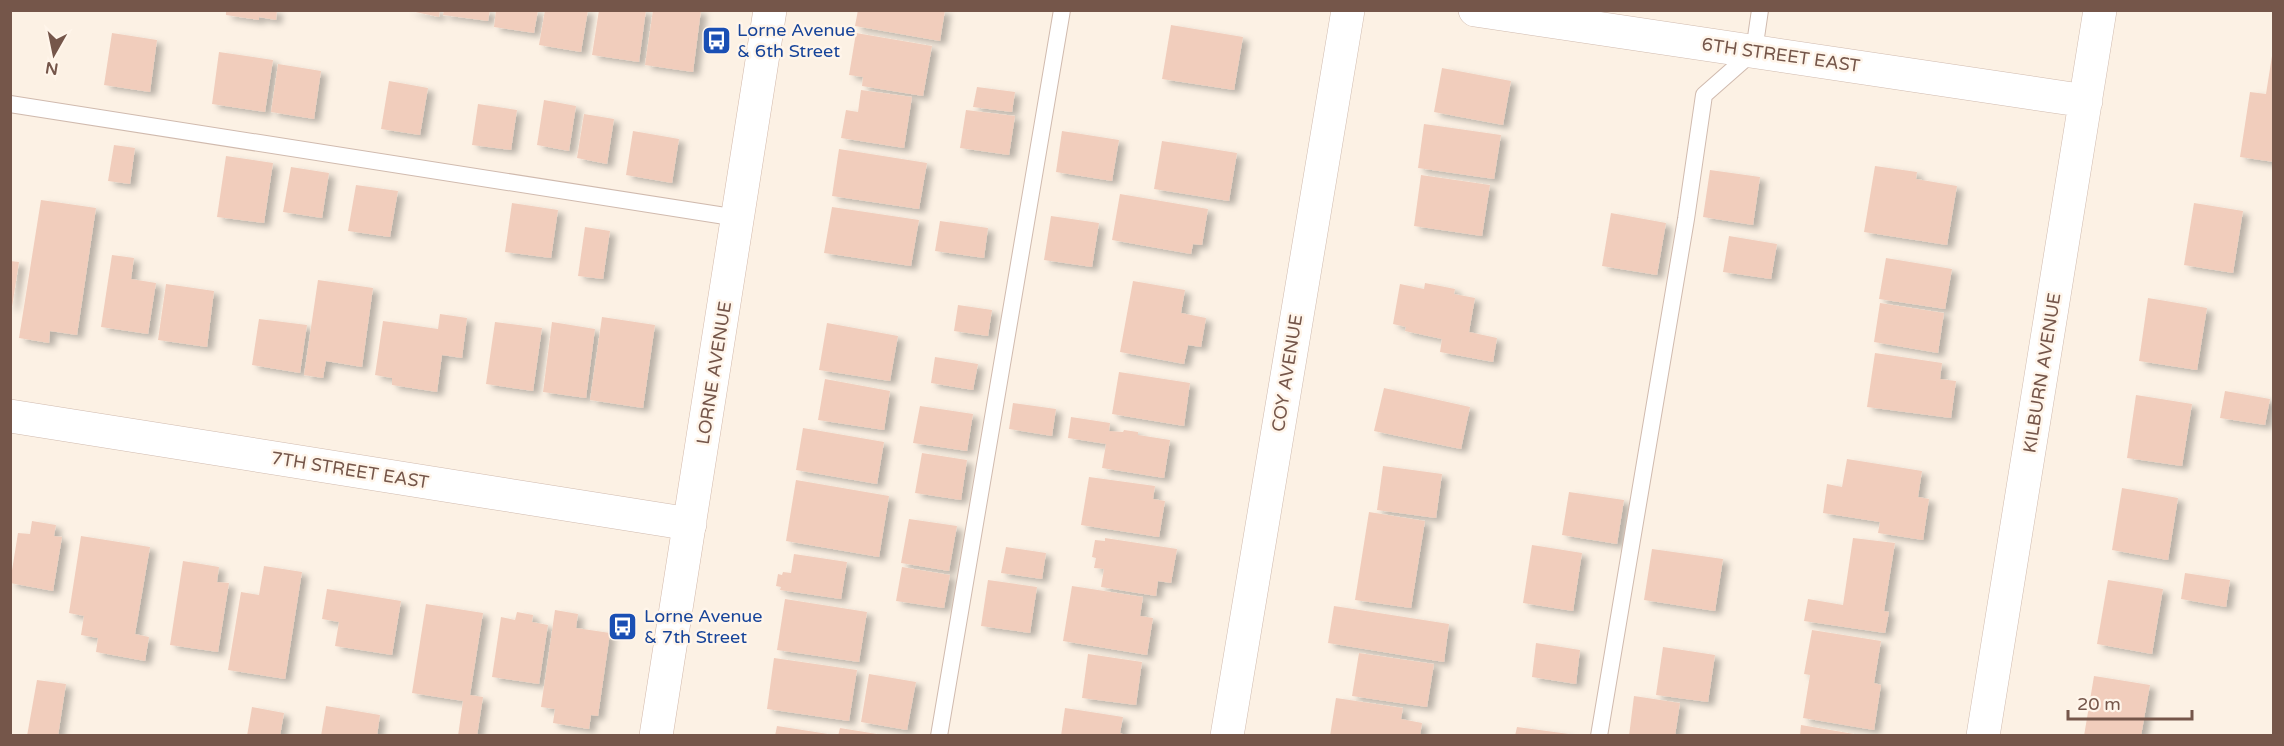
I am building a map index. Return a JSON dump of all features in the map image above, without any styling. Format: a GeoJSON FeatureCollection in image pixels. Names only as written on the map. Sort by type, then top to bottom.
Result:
{"type":"FeatureCollection","features":[{"type":"Feature","properties":{"kind":"street","name":"LORNE AVENUE"},"geometry":{"type":"LineString","coordinates":[[656,735],[770,10]]}},
{"type":"Feature","properties":{"kind":"street","name":"COY AVENUE"},"geometry":{"type":"LineString","coordinates":[[1227,735],[1348,10]]}},
{"type":"Feature","properties":{"kind":"street","name":"6TH STREET EAST"},"geometry":{"type":"LineString","coordinates":[[1475,10],[2086,101]]}},
{"type":"Feature","properties":{"kind":"street","name":"KILBURN AVENUE"},"geometry":{"type":"LineString","coordinates":[[1983,735],[2100,10]]}},
{"type":"Feature","properties":{"kind":"street","name":"7TH STREET EAST"},"geometry":{"type":"LineString","coordinates":[[10,416],[690,524]]}},
{"type":"Feature","properties":{"kind":"lane"},"geometry":{"type":"LineString","coordinates":[[939,735],[1062,10]]}},
{"type":"Feature","properties":{"kind":"lane"},"geometry":{"type":"LineString","coordinates":[[1599,735],[1686,219],[1704,95],[1754,51],[1760,10]]}},
{"type":"Feature","properties":{"kind":"lane"},"geometry":{"type":"LineString","coordinates":[[10,104],[738,218]]}},
{"type":"Feature","properties":{"kind":"building"},"geometry":{"type":"Polygon","coordinates":[[[226,10],[277,10],[276,20],[259,17],[259,20],[226,15],[226,10]]]}},
{"type":"Feature","properties":{"kind":"building"},"geometry":{"type":"Polygon","coordinates":[[[406,10],[440,10],[439,17],[406,10]]]}},
{"type":"Feature","properties":{"kind":"building"},"geometry":{"type":"Polygon","coordinates":[[[444,10],[490,10],[488,21],[443,15],[444,10]]]}},
{"type":"Feature","properties":{"kind":"building"},"geometry":{"type":"Polygon","coordinates":[[[496,10],[538,10],[534,33],[494,27],[496,10]]]}},
{"type":"Feature","properties":{"kind":"building"},"geometry":{"type":"Polygon","coordinates":[[[545,10],[588,10],[581,52],[539,45],[545,10]]]}},
{"type":"Feature","properties":{"kind":"building"},"geometry":{"type":"Polygon","coordinates":[[[599,10],[646,10],[639,62],[592,55],[599,10]]]}},
{"type":"Feature","properties":{"kind":"building"},"geometry":{"type":"Polygon","coordinates":[[[653,10],[701,10],[693,72],[645,65],[653,10]]]}},
{"type":"Feature","properties":{"kind":"building"},"geometry":{"type":"Polygon","coordinates":[[[858,10],[945,10],[940,41],[855,26],[858,10]]]}},
{"type":"Feature","properties":{"kind":"building"},"geometry":{"type":"Polygon","coordinates":[[[1171,25],[1243,37],[1234,90],[1162,79],[1171,25]]]}},
{"type":"Feature","properties":{"kind":"building"},"geometry":{"type":"Polygon","coordinates":[[[112,33],[157,40],[150,92],[104,85],[112,33]]]}},
{"type":"Feature","properties":{"kind":"building"},"geometry":{"type":"Polygon","coordinates":[[[856,33],[932,46],[923,96],[862,86],[863,77],[849,75],[856,33]]]}},
{"type":"Feature","properties":{"kind":"building"},"geometry":{"type":"Polygon","coordinates":[[[219,52],[273,60],[265,112],[212,104],[219,52]]]}},
{"type":"Feature","properties":{"kind":"building"},"geometry":{"type":"Polygon","coordinates":[[[2272,56],[2274,56],[2274,162],[2240,157],[2250,92],[2266,94],[2272,56]]]}},
{"type":"Feature","properties":{"kind":"building"},"geometry":{"type":"Polygon","coordinates":[[[278,64],[321,71],[314,119],[271,112],[278,64]]]}},
{"type":"Feature","properties":{"kind":"building"},"geometry":{"type":"Polygon","coordinates":[[[1442,68],[1511,81],[1503,125],[1434,112],[1442,68]]]}},
{"type":"Feature","properties":{"kind":"building"},"geometry":{"type":"Polygon","coordinates":[[[389,81],[428,88],[420,135],[381,129],[389,81]]]}},
{"type":"Feature","properties":{"kind":"building"},"geometry":{"type":"Polygon","coordinates":[[[977,87],[1015,92],[1012,112],[973,107],[977,87]]]}},
{"type":"Feature","properties":{"kind":"building"},"geometry":{"type":"Polygon","coordinates":[[[861,90],[912,97],[904,148],[841,138],[846,110],[858,112],[861,90]]]}},
{"type":"Feature","properties":{"kind":"building"},"geometry":{"type":"Polygon","coordinates":[[[544,100],[576,106],[569,151],[537,145],[544,100]]]}},
{"type":"Feature","properties":{"kind":"building"},"geometry":{"type":"Polygon","coordinates":[[[478,104],[517,110],[511,150],[472,145],[478,104]]]}},
{"type":"Feature","properties":{"kind":"building"},"geometry":{"type":"Polygon","coordinates":[[[966,110],[1015,116],[1009,155],[960,148],[966,110]]]}},
{"type":"Feature","properties":{"kind":"building"},"geometry":{"type":"Polygon","coordinates":[[[584,114],[614,119],[607,164],[577,158],[584,114]]]}},
{"type":"Feature","properties":{"kind":"building"},"geometry":{"type":"Polygon","coordinates":[[[1424,124],[1501,135],[1494,179],[1418,168],[1424,124]]]}},
{"type":"Feature","properties":{"kind":"building"},"geometry":{"type":"Polygon","coordinates":[[[633,131],[679,139],[672,183],[626,175],[633,131]]]}},
{"type":"Feature","properties":{"kind":"building"},"geometry":{"type":"Polygon","coordinates":[[[1062,131],[1119,140],[1112,181],[1056,172],[1062,131]]]}},
{"type":"Feature","properties":{"kind":"building"},"geometry":{"type":"Polygon","coordinates":[[[1162,141],[1237,153],[1229,201],[1154,189],[1162,141]]]}},
{"type":"Feature","properties":{"kind":"building"},"geometry":{"type":"Polygon","coordinates":[[[114,145],[135,148],[130,184],[108,181],[114,145]]]}},
{"type":"Feature","properties":{"kind":"building"},"geometry":{"type":"Polygon","coordinates":[[[839,149],[927,163],[919,209],[832,196],[839,149]]]}},
{"type":"Feature","properties":{"kind":"building"},"geometry":{"type":"Polygon","coordinates":[[[226,156],[273,163],[264,223],[217,217],[226,156]]]}},
{"type":"Feature","properties":{"kind":"building"},"geometry":{"type":"Polygon","coordinates":[[[1875,166],[1917,172],[1916,179],[1957,186],[1947,245],[1864,232],[1875,166]]]}},
{"type":"Feature","properties":{"kind":"building"},"geometry":{"type":"Polygon","coordinates":[[[291,167],[329,173],[322,218],[283,212],[291,167]]]}},
{"type":"Feature","properties":{"kind":"building"},"geometry":{"type":"Polygon","coordinates":[[[1710,170],[1760,177],[1753,225],[1703,217],[1710,170]]]}},
{"type":"Feature","properties":{"kind":"building"},"geometry":{"type":"Polygon","coordinates":[[[1421,175],[1490,185],[1482,236],[1414,226],[1421,175]]]}},
{"type":"Feature","properties":{"kind":"building"},"geometry":{"type":"Polygon","coordinates":[[[356,185],[398,191],[390,237],[348,231],[356,185]]]}},
{"type":"Feature","properties":{"kind":"building"},"geometry":{"type":"Polygon","coordinates":[[[1120,194],[1208,209],[1202,245],[1193,244],[1191,254],[1112,240],[1120,194]]]}},
{"type":"Feature","properties":{"kind":"building"},"geometry":{"type":"Polygon","coordinates":[[[41,200],[96,208],[77,335],[50,331],[49,343],[19,338],[41,200]]]}},
{"type":"Feature","properties":{"kind":"building"},"geometry":{"type":"Polygon","coordinates":[[[512,203],[558,210],[551,258],[505,252],[512,203]]]}},
{"type":"Feature","properties":{"kind":"building"},"geometry":{"type":"Polygon","coordinates":[[[2194,203],[2243,211],[2233,273],[2184,265],[2194,203]]]}},
{"type":"Feature","properties":{"kind":"building"},"geometry":{"type":"Polygon","coordinates":[[[832,207],[919,220],[911,266],[824,253],[832,207]]]}},
{"type":"Feature","properties":{"kind":"building"},"geometry":{"type":"Polygon","coordinates":[[[1611,213],[1666,223],[1657,275],[1602,266],[1611,213]]]}},
{"type":"Feature","properties":{"kind":"building"},"geometry":{"type":"Polygon","coordinates":[[[1051,216],[1099,223],[1092,267],[1044,260],[1051,216]]]}},
{"type":"Feature","properties":{"kind":"building"},"geometry":{"type":"Polygon","coordinates":[[[940,221],[988,228],[984,258],[935,251],[940,221]]]}},
{"type":"Feature","properties":{"kind":"building"},"geometry":{"type":"Polygon","coordinates":[[[585,227],[610,231],[603,279],[578,276],[585,227]]]}},
{"type":"Feature","properties":{"kind":"building"},"geometry":{"type":"Polygon","coordinates":[[[1729,236],[1777,244],[1771,279],[1723,272],[1729,236]]]}},
{"type":"Feature","properties":{"kind":"building"},"geometry":{"type":"Polygon","coordinates":[[[112,255],[134,258],[131,279],[156,283],[148,334],[101,327],[112,255]]]}},
{"type":"Feature","properties":{"kind":"building"},"geometry":{"type":"Polygon","coordinates":[[[1886,258],[1952,269],[1945,309],[1879,299],[1886,258]]]}},
{"type":"Feature","properties":{"kind":"building"},"geometry":{"type":"Polygon","coordinates":[[[10,261],[19,262],[12,307],[10,307],[10,261]]]}},
{"type":"Feature","properties":{"kind":"building"},"geometry":{"type":"Polygon","coordinates":[[[318,280],[373,288],[362,367],[326,361],[323,378],[304,375],[318,280]]]}},
{"type":"Feature","properties":{"kind":"building"},"geometry":{"type":"Polygon","coordinates":[[[1133,281],[1185,290],[1181,313],[1206,318],[1201,347],[1188,345],[1184,364],[1120,352],[1133,281]]]}},
{"type":"Feature","properties":{"kind":"building"},"geometry":{"type":"Polygon","coordinates":[[[1425,283],[1455,289],[1454,294],[1475,298],[1469,332],[1497,338],[1493,362],[1440,352],[1442,339],[1405,331],[1406,327],[1393,324],[1400,284],[1424,289],[1425,283]]]}},
{"type":"Feature","properties":{"kind":"building"},"geometry":{"type":"Polygon","coordinates":[[[166,284],[214,291],[207,347],[158,340],[166,284]]]}},
{"type":"Feature","properties":{"kind":"building"},"geometry":{"type":"Polygon","coordinates":[[[2148,298],[2207,308],[2197,370],[2139,361],[2148,298]]]}},
{"type":"Feature","properties":{"kind":"building"},"geometry":{"type":"Polygon","coordinates":[[[1880,303],[1944,313],[1938,353],[1874,342],[1880,303]]]}},
{"type":"Feature","properties":{"kind":"building"},"geometry":{"type":"Polygon","coordinates":[[[958,305],[992,310],[988,336],[954,331],[958,305]]]}},
{"type":"Feature","properties":{"kind":"building"},"geometry":{"type":"Polygon","coordinates":[[[440,314],[467,318],[462,358],[442,355],[437,392],[392,385],[392,378],[375,375],[383,321],[438,329],[440,314]]]}},
{"type":"Feature","properties":{"kind":"building"},"geometry":{"type":"Polygon","coordinates":[[[602,317],[655,325],[643,408],[590,400],[602,317]]]}},
{"type":"Feature","properties":{"kind":"building"},"geometry":{"type":"Polygon","coordinates":[[[259,319],[307,325],[300,373],[252,365],[259,319]]]}},
{"type":"Feature","properties":{"kind":"building"},"geometry":{"type":"Polygon","coordinates":[[[495,322],[542,328],[533,391],[486,384],[495,322]]]}},
{"type":"Feature","properties":{"kind":"building"},"geometry":{"type":"Polygon","coordinates":[[[552,322],[595,329],[586,398],[543,392],[552,322]]]}},
{"type":"Feature","properties":{"kind":"building"},"geometry":{"type":"Polygon","coordinates":[[[827,323],[898,336],[890,381],[819,370],[827,323]]]}},
{"type":"Feature","properties":{"kind":"building"},"geometry":{"type":"Polygon","coordinates":[[[1875,353],[1942,363],[1940,379],[1956,381],[1951,418],[1867,407],[1875,353]]]}},
{"type":"Feature","properties":{"kind":"building"},"geometry":{"type":"Polygon","coordinates":[[[935,357],[978,364],[973,390],[931,383],[935,357]]]}},
{"type":"Feature","properties":{"kind":"building"},"geometry":{"type":"Polygon","coordinates":[[[1119,372],[1190,383],[1184,426],[1112,414],[1119,372]]]}},
{"type":"Feature","properties":{"kind":"building"},"geometry":{"type":"Polygon","coordinates":[[[825,379],[890,391],[884,430],[818,420],[825,379]]]}},
{"type":"Feature","properties":{"kind":"building"},"geometry":{"type":"Polygon","coordinates":[[[1384,388],[1470,407],[1461,449],[1374,431],[1384,388]]]}},
{"type":"Feature","properties":{"kind":"building"},"geometry":{"type":"Polygon","coordinates":[[[2225,391],[2270,399],[2265,425],[2220,418],[2225,391]]]}},
{"type":"Feature","properties":{"kind":"building"},"geometry":{"type":"Polygon","coordinates":[[[2136,395],[2192,404],[2182,466],[2127,458],[2136,395]]]}},
{"type":"Feature","properties":{"kind":"building"},"geometry":{"type":"Polygon","coordinates":[[[1013,403],[1056,409],[1052,436],[1009,429],[1013,403]]]}},
{"type":"Feature","properties":{"kind":"building"},"geometry":{"type":"Polygon","coordinates":[[[920,406],[973,414],[967,451],[913,443],[920,406]]]}},
{"type":"Feature","properties":{"kind":"building"},"geometry":{"type":"Polygon","coordinates":[[[1071,417],[1110,423],[1109,431],[1138,432],[1138,435],[1170,440],[1164,478],[1102,468],[1106,444],[1068,438],[1071,417]]]}},
{"type":"Feature","properties":{"kind":"building"},"geometry":{"type":"Polygon","coordinates":[[[803,428],[884,442],[877,484],[796,470],[803,428]]]}},
{"type":"Feature","properties":{"kind":"building"},"geometry":{"type":"Polygon","coordinates":[[[922,453],[967,460],[961,500],[915,493],[922,453]]]}},
{"type":"Feature","properties":{"kind":"building"},"geometry":{"type":"Polygon","coordinates":[[[1847,459],[1922,471],[1918,497],[1929,499],[1923,540],[1878,533],[1880,522],[1823,513],[1827,484],[1842,487],[1847,459]]]}},
{"type":"Feature","properties":{"kind":"building"},"geometry":{"type":"Polygon","coordinates":[[[1383,466],[1442,474],[1436,518],[1377,510],[1383,466]]]}},
{"type":"Feature","properties":{"kind":"building"},"geometry":{"type":"Polygon","coordinates":[[[1089,477],[1155,486],[1153,499],[1165,501],[1159,537],[1081,525],[1089,477]]]}},
{"type":"Feature","properties":{"kind":"building"},"geometry":{"type":"Polygon","coordinates":[[[796,480],[889,496],[879,557],[786,541],[796,480]]]}},
{"type":"Feature","properties":{"kind":"building"},"geometry":{"type":"Polygon","coordinates":[[[2122,488],[2178,498],[2168,560],[2112,550],[2122,488]]]}},
{"type":"Feature","properties":{"kind":"building"},"geometry":{"type":"Polygon","coordinates":[[[1569,492],[1624,500],[1617,544],[1562,535],[1569,492]]]}},
{"type":"Feature","properties":{"kind":"building"},"geometry":{"type":"Polygon","coordinates":[[[1369,512],[1425,521],[1411,608],[1355,600],[1369,512]]]}},
{"type":"Feature","properties":{"kind":"building"},"geometry":{"type":"Polygon","coordinates":[[[909,519],[957,526],[949,571],[901,563],[909,519]]]}},
{"type":"Feature","properties":{"kind":"building"},"geometry":{"type":"Polygon","coordinates":[[[32,521],[56,525],[54,536],[62,537],[53,591],[10,583],[18,533],[30,534],[32,521]]]}},
{"type":"Feature","properties":{"kind":"building"},"geometry":{"type":"Polygon","coordinates":[[[81,536],[150,547],[135,634],[149,637],[145,661],[96,652],[98,638],[81,635],[84,616],[69,613],[81,536]]]}},
{"type":"Feature","properties":{"kind":"building"},"geometry":{"type":"Polygon","coordinates":[[[1105,538],[1177,549],[1171,583],[1158,581],[1156,596],[1101,587],[1104,569],[1094,568],[1096,558],[1092,557],[1095,540],[1105,541],[1105,538]]]}},
{"type":"Feature","properties":{"kind":"building"},"geometry":{"type":"Polygon","coordinates":[[[1853,538],[1895,543],[1884,611],[1889,612],[1885,633],[1804,621],[1808,599],[1843,605],[1853,538]]]}},
{"type":"Feature","properties":{"kind":"building"},"geometry":{"type":"Polygon","coordinates":[[[1532,545],[1582,553],[1573,611],[1523,603],[1532,545]]]}},
{"type":"Feature","properties":{"kind":"building"},"geometry":{"type":"Polygon","coordinates":[[[1006,547],[1046,553],[1042,579],[1001,573],[1006,547]]]}},
{"type":"Feature","properties":{"kind":"building"},"geometry":{"type":"Polygon","coordinates":[[[1652,549],[1723,559],[1715,611],[1644,600],[1652,549]]]}},
{"type":"Feature","properties":{"kind":"building"},"geometry":{"type":"Polygon","coordinates":[[[794,554],[847,562],[841,599],[780,590],[781,587],[776,586],[778,574],[791,573],[794,554]]]}},
{"type":"Feature","properties":{"kind":"building"},"geometry":{"type":"Polygon","coordinates":[[[183,561],[219,567],[217,582],[229,583],[218,652],[170,645],[183,561]]]}},
{"type":"Feature","properties":{"kind":"building"},"geometry":{"type":"Polygon","coordinates":[[[264,566],[302,572],[285,679],[228,670],[241,592],[259,595],[264,566]]]}},
{"type":"Feature","properties":{"kind":"building"},"geometry":{"type":"Polygon","coordinates":[[[902,567],[950,575],[944,608],[896,601],[902,567]]]}},
{"type":"Feature","properties":{"kind":"building"},"geometry":{"type":"Polygon","coordinates":[[[2185,573],[2230,580],[2226,607],[2181,599],[2185,573]]]}},
{"type":"Feature","properties":{"kind":"building"},"geometry":{"type":"Polygon","coordinates":[[[988,580],[1037,587],[1030,633],[981,626],[988,580]]]}},
{"type":"Feature","properties":{"kind":"building"},"geometry":{"type":"Polygon","coordinates":[[[2108,580],[2163,589],[2152,654],[2097,644],[2108,580]]]}},
{"type":"Feature","properties":{"kind":"building"},"geometry":{"type":"Polygon","coordinates":[[[1072,586],[1143,597],[1140,616],[1153,618],[1147,655],[1063,641],[1072,586]]]}},
{"type":"Feature","properties":{"kind":"building"},"geometry":{"type":"Polygon","coordinates":[[[327,589],[401,601],[392,655],[335,646],[339,622],[322,619],[327,589]]]}},
{"type":"Feature","properties":{"kind":"building"},"geometry":{"type":"Polygon","coordinates":[[[785,599],[867,612],[859,662],[777,650],[785,599]]]}},
{"type":"Feature","properties":{"kind":"building"},"geometry":{"type":"Polygon","coordinates":[[[426,604],[483,613],[470,695],[483,697],[477,736],[458,736],[463,701],[412,693],[426,604]]]}},
{"type":"Feature","properties":{"kind":"building"},"geometry":{"type":"Polygon","coordinates":[[[1334,606],[1449,624],[1444,662],[1328,643],[1334,606]]]}},
{"type":"Feature","properties":{"kind":"building"},"geometry":{"type":"Polygon","coordinates":[[[555,610],[578,614],[576,628],[610,633],[598,716],[591,715],[589,729],[553,723],[555,709],[541,707],[555,610]]]}},
{"type":"Feature","properties":{"kind":"building"},"geometry":{"type":"Polygon","coordinates":[[[517,612],[533,615],[532,622],[548,625],[539,684],[492,677],[501,617],[515,620],[517,612]]]}},
{"type":"Feature","properties":{"kind":"building"},"geometry":{"type":"Polygon","coordinates":[[[1812,630],[1881,641],[1874,683],[1881,685],[1874,730],[1803,718],[1810,675],[1804,674],[1812,630]]]}},
{"type":"Feature","properties":{"kind":"building"},"geometry":{"type":"Polygon","coordinates":[[[1536,643],[1580,650],[1576,684],[1532,677],[1536,643]]]}},
{"type":"Feature","properties":{"kind":"building"},"geometry":{"type":"Polygon","coordinates":[[[1663,647],[1715,655],[1708,702],[1656,695],[1663,647]]]}},
{"type":"Feature","properties":{"kind":"building"},"geometry":{"type":"Polygon","coordinates":[[[1359,653],[1434,664],[1427,707],[1352,696],[1359,653]]]}},
{"type":"Feature","properties":{"kind":"building"},"geometry":{"type":"Polygon","coordinates":[[[1088,654],[1142,662],[1136,705],[1082,698],[1088,654]]]}},
{"type":"Feature","properties":{"kind":"building"},"geometry":{"type":"Polygon","coordinates":[[[774,658],[857,670],[849,721],[767,709],[774,658]]]}},
{"type":"Feature","properties":{"kind":"building"},"geometry":{"type":"Polygon","coordinates":[[[869,674],[916,682],[907,730],[861,722],[869,674]]]}},
{"type":"Feature","properties":{"kind":"building"},"geometry":{"type":"Polygon","coordinates":[[[2094,676],[2150,685],[2141,736],[2084,736],[2094,676]]]}},
{"type":"Feature","properties":{"kind":"building"},"geometry":{"type":"Polygon","coordinates":[[[37,680],[66,684],[58,736],[27,736],[37,680]]]}},
{"type":"Feature","properties":{"kind":"building"},"geometry":{"type":"Polygon","coordinates":[[[1634,696],[1680,703],[1675,736],[1629,736],[1634,696]]]}},
{"type":"Feature","properties":{"kind":"building"},"geometry":{"type":"Polygon","coordinates":[[[1336,698],[1403,708],[1401,719],[1422,723],[1420,736],[1330,736],[1336,698]]]}},
{"type":"Feature","properties":{"kind":"building"},"geometry":{"type":"Polygon","coordinates":[[[326,706],[380,715],[377,736],[321,736],[326,706]]]}},
{"type":"Feature","properties":{"kind":"building"},"geometry":{"type":"Polygon","coordinates":[[[252,707],[284,713],[280,736],[247,736],[252,707]]]}},
{"type":"Feature","properties":{"kind":"building"},"geometry":{"type":"Polygon","coordinates":[[[1065,708],[1123,717],[1120,733],[1127,736],[1061,736],[1065,708]]]}},
{"type":"Feature","properties":{"kind":"building"},"geometry":{"type":"Polygon","coordinates":[[[1801,725],[1854,734],[1854,736],[1800,736],[1801,725]]]}},
{"type":"Feature","properties":{"kind":"building"},"geometry":{"type":"Polygon","coordinates":[[[777,726],[828,734],[828,736],[775,736],[777,726]]]}},
{"type":"Feature","properties":{"kind":"building"},"geometry":{"type":"Polygon","coordinates":[[[1517,727],[1569,734],[1569,736],[1515,736],[1517,727]]]}},
{"type":"Feature","properties":{"kind":"building"},"geometry":{"type":"Polygon","coordinates":[[[840,728],[877,734],[877,736],[838,736],[840,728]]]}},
{"type":"Feature","properties":{"kind":"place","name":"Lorne Avenue & 6th Street"},"geometry":{"type":"Point","coordinates":[716,40]}},
{"type":"Feature","properties":{"kind":"place","name":"Lorne Avenue & 7th Street"},"geometry":{"type":"Point","coordinates":[623,626]}}]}
